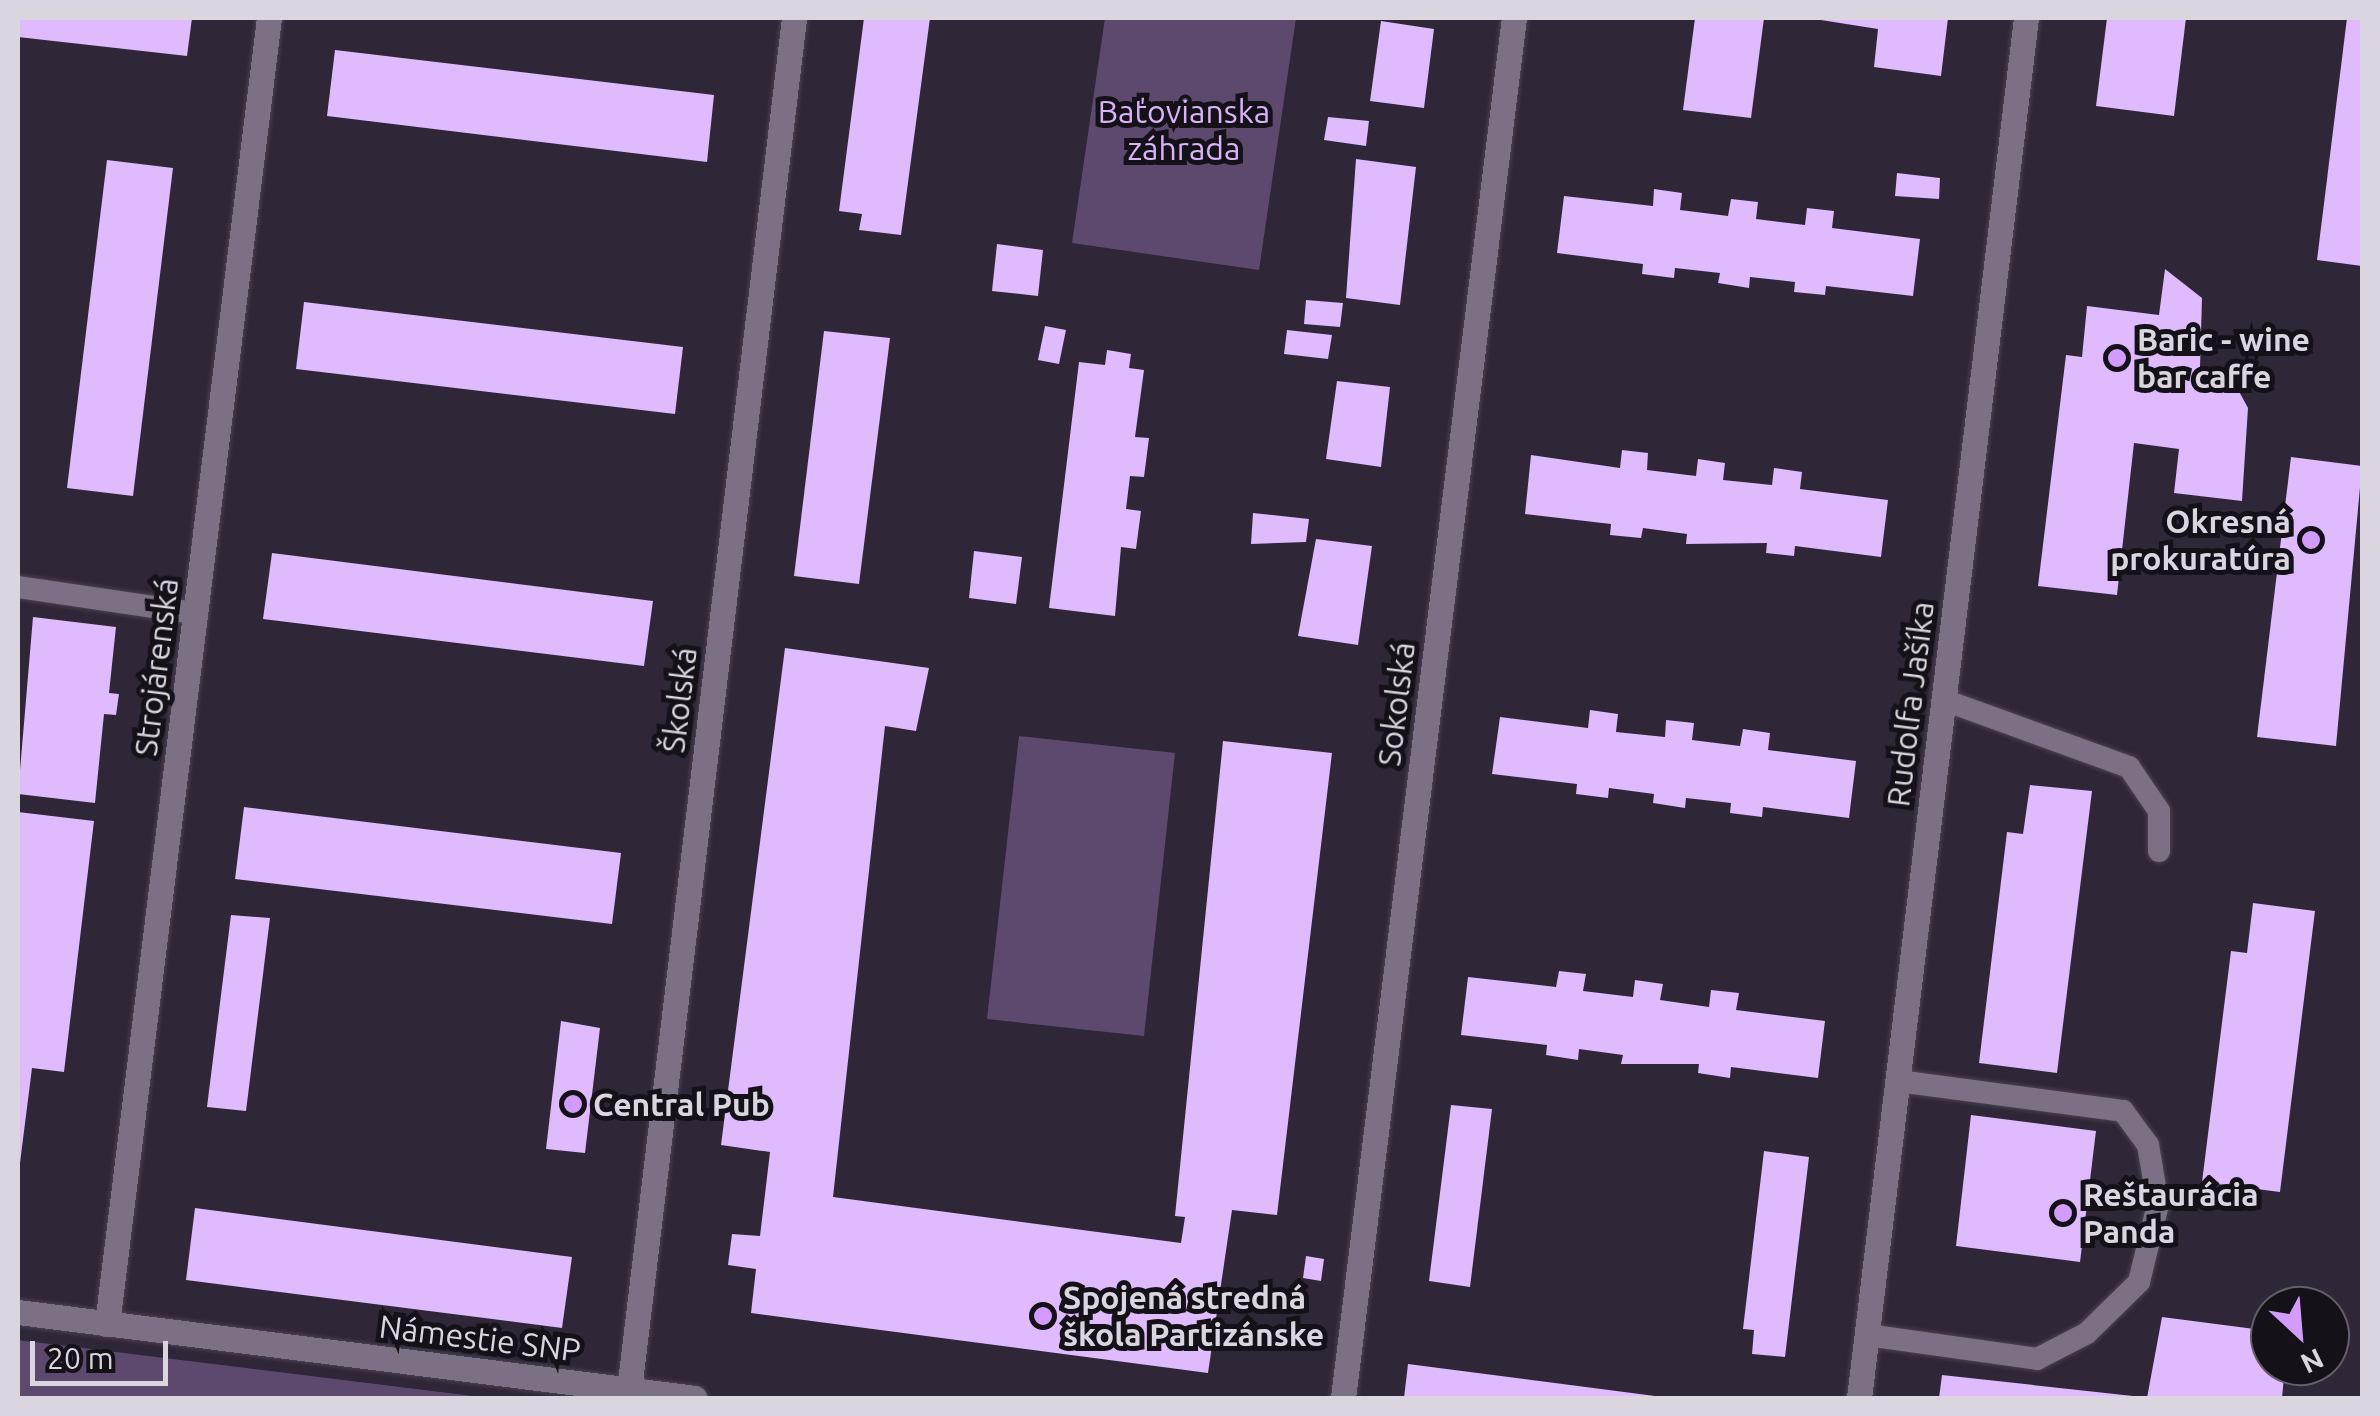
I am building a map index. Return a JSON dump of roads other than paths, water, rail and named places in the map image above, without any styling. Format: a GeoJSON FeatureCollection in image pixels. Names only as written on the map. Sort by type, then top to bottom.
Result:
{"type":"FeatureCollection","features":[{"type":"Feature","properties":{"kind":"street","name":"Strojárenská"},"geometry":{"type":"LineString","coordinates":[[107,1324],[269,18]]}},
{"type":"Feature","properties":{"kind":"street","name":"Školská"},"geometry":{"type":"LineString","coordinates":[[629,1390],[794,18]]}},
{"type":"Feature","properties":{"kind":"street","name":"Sokolská"},"geometry":{"type":"LineString","coordinates":[[1342,1398],[1514,18]]}},
{"type":"Feature","properties":{"kind":"street","name":"Rudolfa Jašíka"},"geometry":{"type":"LineString","coordinates":[[1859,1398],[2026,18]]}},
{"type":"Feature","properties":{"kind":"street","name":"Námestie SNP"},"geometry":{"type":"LineString","coordinates":[[18,1312],[696,1398]]}},
{"type":"Feature","properties":{"kind":"lane"},"geometry":{"type":"LineString","coordinates":[[18,587],[196,613]]}},
{"type":"Feature","properties":{"kind":"lane"},"geometry":{"type":"LineString","coordinates":[[1944,700],[2129,767],[2159,811],[2159,851]]}},
{"type":"Feature","properties":{"kind":"lane"},"geometry":{"type":"LineString","coordinates":[[1867,1335],[2038,1358],[2086,1333],[2139,1282],[2158,1204],[2148,1145],[2123,1112],[1898,1082]]}},
{"type":"Feature","properties":{"kind":"place","name":"Baric - wine bar caffe"},"geometry":{"type":"Point","coordinates":[2117,358]}},
{"type":"Feature","properties":{"kind":"place","name":"Okresná prokuratúra"},"geometry":{"type":"Point","coordinates":[2311,540]}},
{"type":"Feature","properties":{"kind":"place","name":"Central Pub"},"geometry":{"type":"Point","coordinates":[573,1104]}},
{"type":"Feature","properties":{"kind":"place","name":"Reštaurácia Panda"},"geometry":{"type":"Point","coordinates":[2063,1213]}},
{"type":"Feature","properties":{"kind":"place","name":"Spojená stredná škola Partizánske"},"geometry":{"type":"Point","coordinates":[1043,1316]}},
{"type":"Feature","properties":{"kind":"park label","name":"Baťovianska záhrada"},"geometry":{"type":"Point","coordinates":[1184,130]}}]}
